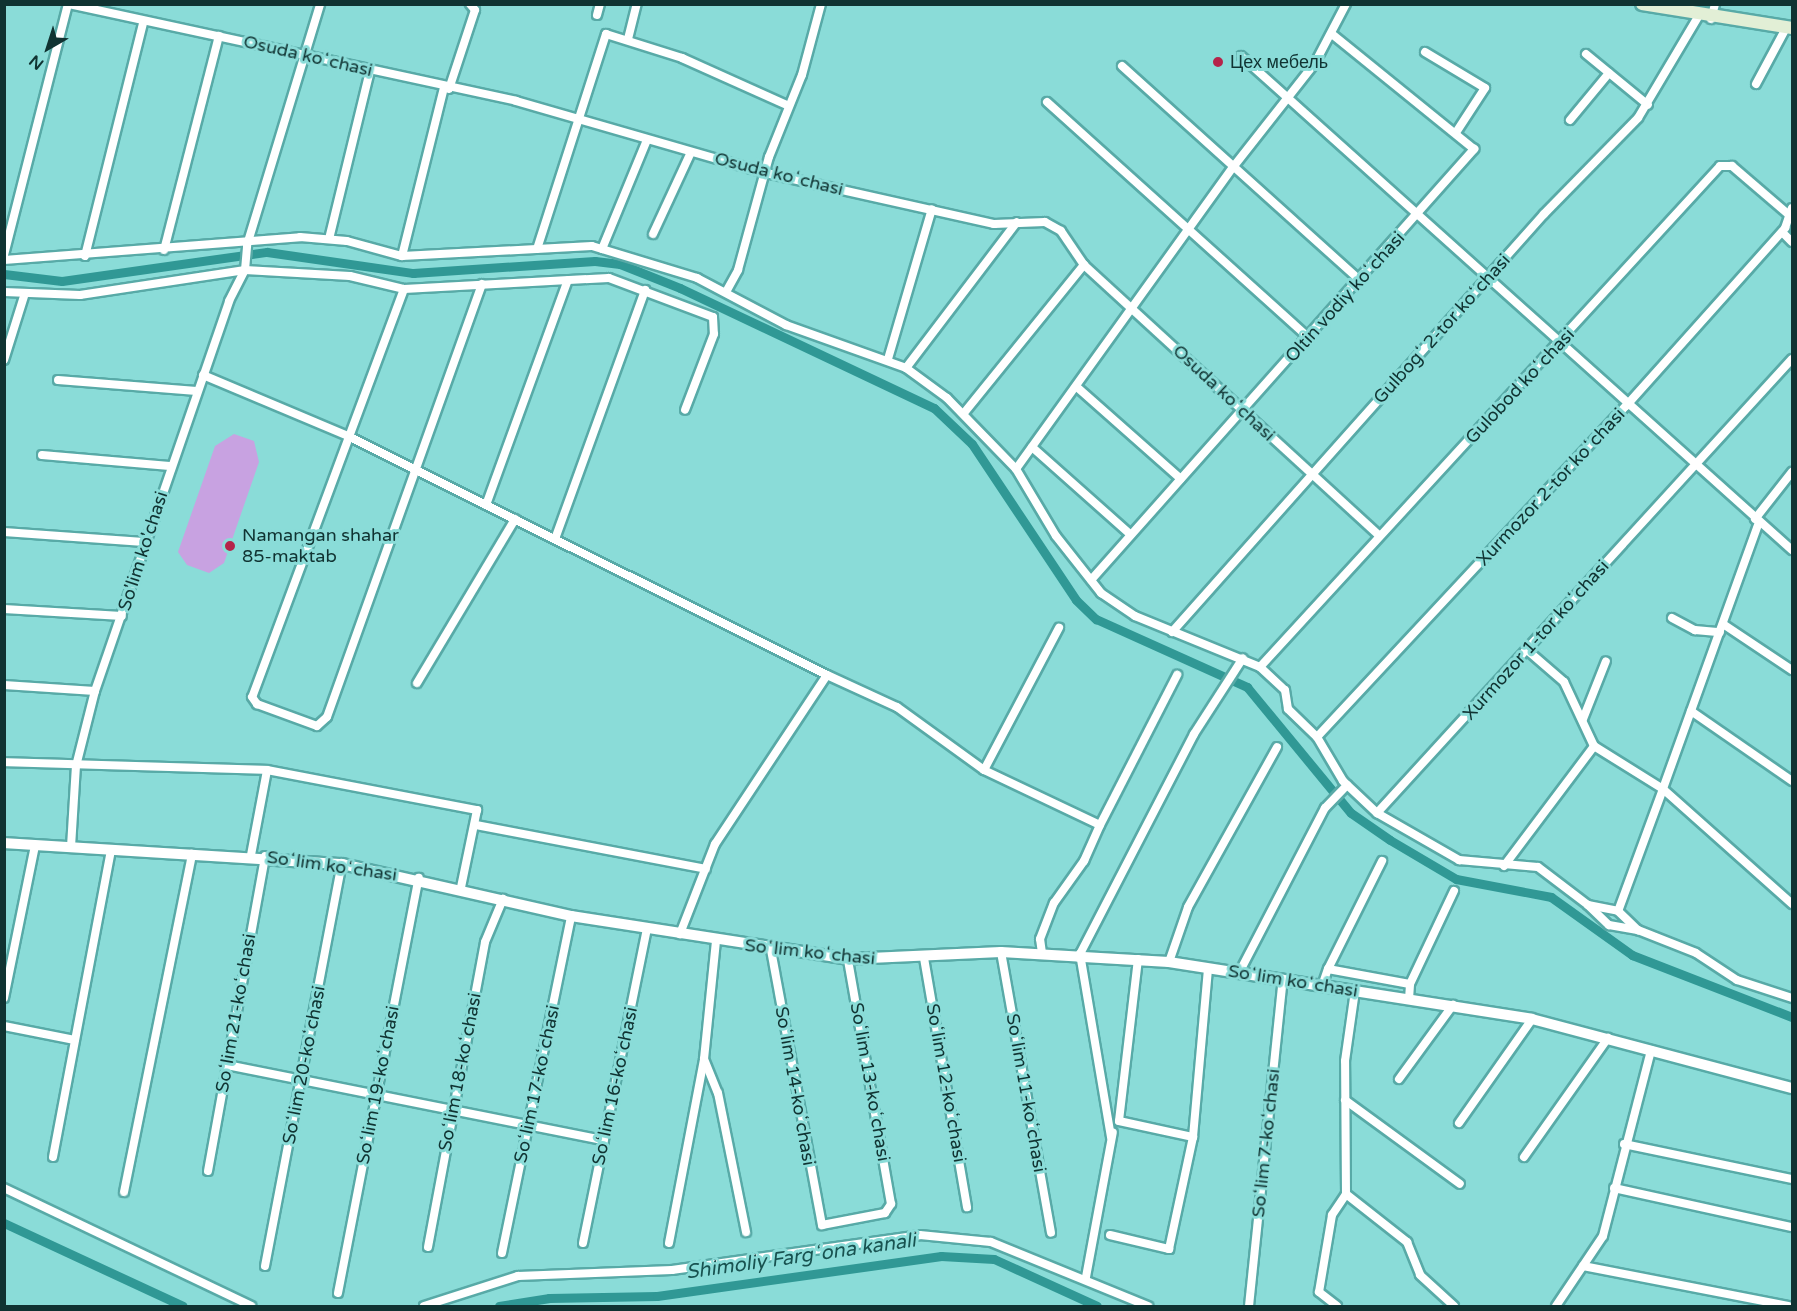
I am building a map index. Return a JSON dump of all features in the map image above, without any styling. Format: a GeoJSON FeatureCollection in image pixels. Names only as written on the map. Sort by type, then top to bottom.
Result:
{"type":"FeatureCollection","features":[{"type":"Feature","properties":{"kind":"main road"},"geometry":{"type":"LineString","coordinates":[[1642,4],[1698,17],[1789,28]]}},
{"type":"Feature","properties":{"kind":"street","name":"Osuda koʻchasi"},"geometry":{"type":"LineString","coordinates":[[68,4],[143,23],[219,36],[579,121],[766,173],[932,208],[994,224],[1017,222],[1053,226],[1071,241],[1084,265],[1379,535]]}},
{"type":"Feature","properties":{"kind":"street"},"geometry":{"type":"LineString","coordinates":[[4,255],[68,4]]}},
{"type":"Feature","properties":{"kind":"street"},"geometry":{"type":"LineString","coordinates":[[246,267],[248,242],[320,4]]}},
{"type":"Feature","properties":{"kind":"street"},"geometry":{"type":"LineString","coordinates":[[402,256],[446,89],[475,10],[470,4]]}},
{"type":"Feature","properties":{"kind":"street"},"geometry":{"type":"LineString","coordinates":[[597,15],[600,4]]}},
{"type":"Feature","properties":{"kind":"street"},"geometry":{"type":"LineString","coordinates":[[628,39],[637,4]]}},
{"type":"Feature","properties":{"kind":"street"},"geometry":{"type":"LineString","coordinates":[[726,292],[738,270],[766,173],[821,4]]}},
{"type":"Feature","properties":{"kind":"street"},"geometry":{"type":"LineString","coordinates":[[1016,469],[1078,388],[1234,166],[1289,99],[1332,34],[1346,4]]}},
{"type":"Feature","properties":{"kind":"street"},"geometry":{"type":"LineString","coordinates":[[1711,19],[1715,4]]}},
{"type":"Feature","properties":{"kind":"street","name":"Gulbogʻ 2-tor koʻchasi"},"geometry":{"type":"LineString","coordinates":[[1172,632],[1486,281],[1648,105],[1698,17]]}},
{"type":"Feature","properties":{"kind":"street"},"geometry":{"type":"LineString","coordinates":[[85,256],[143,23]]}},
{"type":"Feature","properties":{"kind":"street"},"geometry":{"type":"LineString","coordinates":[[1756,84],[1789,28]]}},
{"type":"Feature","properties":{"kind":"street","name":"Oltin vodiy koʻchasi"},"geometry":{"type":"LineString","coordinates":[[1091,580],[1360,280],[1474,149],[1457,131],[1332,34]]}},
{"type":"Feature","properties":{"kind":"street"},"geometry":{"type":"LineString","coordinates":[[537,249],[605,35],[628,39],[789,106]]}},
{"type":"Feature","properties":{"kind":"street"},"geometry":{"type":"LineString","coordinates":[[164,250],[219,36]]}},
{"type":"Feature","properties":{"kind":"street"},"geometry":{"type":"LineString","coordinates":[[1425,52],[1485,88],[1457,131]]}},
{"type":"Feature","properties":{"kind":"street"},"geometry":{"type":"LineString","coordinates":[[1586,54],[1648,105]]}},
{"type":"Feature","properties":{"kind":"street"},"geometry":{"type":"LineString","coordinates":[[1241,57],[1415,218],[1792,550]]}},
{"type":"Feature","properties":{"kind":"street"},"geometry":{"type":"LineString","coordinates":[[1122,66],[1360,280]]}},
{"type":"Feature","properties":{"kind":"street"},"geometry":{"type":"LineString","coordinates":[[329,239],[370,71]]}},
{"type":"Feature","properties":{"kind":"street"},"geometry":{"type":"LineString","coordinates":[[1570,120],[1609,73]]}},
{"type":"Feature","properties":{"kind":"street"},"geometry":{"type":"LineString","coordinates":[[1047,102],[1308,337]]}},
{"type":"Feature","properties":{"kind":"street"},"geometry":{"type":"LineString","coordinates":[[602,249],[647,140]]}},
{"type":"Feature","properties":{"kind":"street"},"geometry":{"type":"LineString","coordinates":[[653,234],[691,152]]}},
{"type":"Feature","properties":{"kind":"street","name":"Gulobod koʻchasi"},"geometry":{"type":"LineString","coordinates":[[1260,667],[1379,535],[1559,345],[1720,166],[1732,165],[1790,211]]}},
{"type":"Feature","properties":{"kind":"street"},"geometry":{"type":"LineString","coordinates":[[888,359],[932,208]]}},
{"type":"Feature","properties":{"kind":"street"},"geometry":{"type":"LineString","coordinates":[[1790,211],[1782,232],[1792,242]]}},
{"type":"Feature","properties":{"kind":"street"},"geometry":{"type":"LineString","coordinates":[[906,368],[1017,222]]}},
{"type":"Feature","properties":{"kind":"street","name":"Xurmozor 2-tor koʻchasi"},"geometry":{"type":"LineString","coordinates":[[1317,737],[1626,406],[1782,232]]}},
{"type":"Feature","properties":{"kind":"street"},"geometry":{"type":"LineString","coordinates":[[4,260],[85,256],[248,242],[329,239],[402,256],[537,249],[602,249],[650,261],[726,292],[786,325],[888,359],[906,368],[964,412],[1016,469],[1091,580],[1119,608],[1260,667],[1285,690],[1288,709],[1317,737],[1346,787],[1377,813],[1459,860],[1504,866],[1538,867],[1588,905],[1609,925],[1638,930],[1696,953],[1756,989],[1792,998]]}},
{"type":"Feature","properties":{"kind":"street"},"geometry":{"type":"LineString","coordinates":[[964,412],[1084,265]]}},
{"type":"Feature","properties":{"kind":"street"},"geometry":{"type":"LineString","coordinates":[[4,292],[80,295],[246,267],[350,276],[404,289],[609,278],[708,313],[715,321],[685,410]]}},
{"type":"Feature","properties":{"kind":"street","name":"So'lim ko'chasi"},"geometry":{"type":"LineString","coordinates":[[71,847],[76,766],[95,691],[122,616],[170,466],[246,267]]}},
{"type":"Feature","properties":{"kind":"street"},"geometry":{"type":"LineString","coordinates":[[486,505],[568,280]]}},
{"type":"Feature","properties":{"kind":"street"},"geometry":{"type":"LineString","coordinates":[[404,289],[252,697],[257,704],[317,726],[324,724],[482,284]]}},
{"type":"Feature","properties":{"kind":"street"},"geometry":{"type":"LineString","coordinates":[[555,539],[645,290]]}},
{"type":"Feature","properties":{"kind":"street"},"geometry":{"type":"LineString","coordinates":[[4,360],[25,293]]}},
{"type":"Feature","properties":{"kind":"street","name":"Xurmozor 1-tor koʻchasi"},"geometry":{"type":"LineString","coordinates":[[1377,813],[1792,359]]}},
{"type":"Feature","properties":{"kind":"street"},"geometry":{"type":"LineString","coordinates":[[203,375],[348,436],[826,675],[897,707],[984,770],[1100,825]]}},
{"type":"Feature","properties":{"kind":"street"},"geometry":{"type":"LineString","coordinates":[[58,380],[197,391]]}},
{"type":"Feature","properties":{"kind":"street"},"geometry":{"type":"LineString","coordinates":[[1078,388],[1181,479]]}},
{"type":"Feature","properties":{"kind":"street"},"geometry":{"type":"LineString","coordinates":[[1032,447],[1131,534]]}},
{"type":"Feature","properties":{"kind":"street"},"geometry":{"type":"LineString","coordinates":[[42,455],[170,466]]}},
{"type":"Feature","properties":{"kind":"street"},"geometry":{"type":"LineString","coordinates":[[1618,911],[1721,628],[1757,520],[1792,472]]}},
{"type":"Feature","properties":{"kind":"street"},"geometry":{"type":"LineString","coordinates":[[417,683],[515,519]]}},
{"type":"Feature","properties":{"kind":"street"},"geometry":{"type":"LineString","coordinates":[[4,532],[144,542]]}},
{"type":"Feature","properties":{"kind":"street"},"geometry":{"type":"LineString","coordinates":[[4,609],[122,616]]}},
{"type":"Feature","properties":{"kind":"street"},"geometry":{"type":"LineString","coordinates":[[1672,618],[1695,630],[1721,628],[1792,670]]}},
{"type":"Feature","properties":{"kind":"street"},"geometry":{"type":"LineString","coordinates":[[984,770],[1059,628]]}},
{"type":"Feature","properties":{"kind":"street"},"geometry":{"type":"LineString","coordinates":[[1527,650],[1564,682],[1594,746],[1663,789],[1792,904]]}},
{"type":"Feature","properties":{"kind":"street"},"geometry":{"type":"LineString","coordinates":[[1111,1137],[1080,954],[1194,734],[1241,661]]}},
{"type":"Feature","properties":{"kind":"street"},"geometry":{"type":"LineString","coordinates":[[1583,719],[1606,661]]}},
{"type":"Feature","properties":{"kind":"street"},"geometry":{"type":"LineString","coordinates":[[681,934],[706,869],[735,811],[826,675]]}},
{"type":"Feature","properties":{"kind":"street"},"geometry":{"type":"LineString","coordinates":[[1042,953],[1040,939],[1054,903],[1084,861],[1177,675]]}},
{"type":"Feature","properties":{"kind":"street"},"geometry":{"type":"LineString","coordinates":[[4,685],[95,691]]}},
{"type":"Feature","properties":{"kind":"street"},"geometry":{"type":"LineString","coordinates":[[1691,711],[1792,781]]}},
{"type":"Feature","properties":{"kind":"street"},"geometry":{"type":"LineString","coordinates":[[1504,866],[1594,746]]}},
{"type":"Feature","properties":{"kind":"street"},"geometry":{"type":"LineString","coordinates":[[1169,962],[1188,907],[1277,747]]}},
{"type":"Feature","properties":{"kind":"street"},"geometry":{"type":"LineString","coordinates":[[4,762],[76,766],[267,770],[477,810],[476,825],[461,887]]}},
{"type":"Feature","properties":{"kind":"street"},"geometry":{"type":"LineString","coordinates":[[251,855],[267,770]]}},
{"type":"Feature","properties":{"kind":"street"},"geometry":{"type":"LineString","coordinates":[[1239,973],[1335,797],[1346,787]]}},
{"type":"Feature","properties":{"kind":"street"},"geometry":{"type":"LineString","coordinates":[[476,825],[706,869]]}},
{"type":"Feature","properties":{"kind":"street","name":"Soʻlim koʻchasi"},"geometry":{"type":"LineString","coordinates":[[4,843],[111,851],[251,855],[342,864],[461,887],[571,916],[771,950],[848,959],[924,958],[1000,952],[1080,954],[1169,962],[1453,1005],[1532,1020],[1608,1038],[1792,1088]]}},
{"type":"Feature","properties":{"kind":"street"},"geometry":{"type":"LineString","coordinates":[[4,998],[35,845]]}},
{"type":"Feature","properties":{"kind":"street"},"geometry":{"type":"LineString","coordinates":[[53,1157],[111,851]]}},
{"type":"Feature","properties":{"kind":"street"},"geometry":{"type":"LineString","coordinates":[[124,1192],[192,854]]}},
{"type":"Feature","properties":{"kind":"street","name":"Soʻlim 21-koʻchasi"},"geometry":{"type":"LineString","coordinates":[[207,1171],[265,856]]}},
{"type":"Feature","properties":{"kind":"street"},"geometry":{"type":"LineString","coordinates":[[1322,986],[1328,969],[1382,861]]}},
{"type":"Feature","properties":{"kind":"street","name":"Soʻlim 20-koʻchasi"},"geometry":{"type":"LineString","coordinates":[[265,1266],[342,864]]}},
{"type":"Feature","properties":{"kind":"street","name":"Soʻlim 19-koʻchasi"},"geometry":{"type":"LineString","coordinates":[[338,1293],[419,878]]}},
{"type":"Feature","properties":{"kind":"street"},"geometry":{"type":"LineString","coordinates":[[1409,999],[1410,984],[1454,891]]}},
{"type":"Feature","properties":{"kind":"street","name":"Soʻlim 18-koʻchasi"},"geometry":{"type":"LineString","coordinates":[[428,1247],[485,942],[503,899]]}},
{"type":"Feature","properties":{"kind":"street"},"geometry":{"type":"LineString","coordinates":[[1588,905],[1618,911],[1638,930]]}},
{"type":"Feature","properties":{"kind":"street","name":"Soʻlim 17-koʻchasi"},"geometry":{"type":"LineString","coordinates":[[502,1253],[571,916]]}},
{"type":"Feature","properties":{"kind":"street","name":"Soʻlim 16-koʻchasi"},"geometry":{"type":"LineString","coordinates":[[583,1243],[647,929]]}},
{"type":"Feature","properties":{"kind":"street"},"geometry":{"type":"LineString","coordinates":[[669,1243],[704,1059],[716,941]]}},
{"type":"Feature","properties":{"kind":"street","name":"Soʻlim 14-koʻchasi"},"geometry":{"type":"LineString","coordinates":[[771,950],[819,1223],[885,1213],[891,1204]]}},
{"type":"Feature","properties":{"kind":"street","name":"Soʻlim 11-koʻchasi"},"geometry":{"type":"LineString","coordinates":[[1000,952],[1051,1233]]}},
{"type":"Feature","properties":{"kind":"street","name":"Soʻlim 12-koʻchasi"},"geometry":{"type":"LineString","coordinates":[[924,958],[967,1207]]}},
{"type":"Feature","properties":{"kind":"street","name":"Soʻlim 13-koʻchasi"},"geometry":{"type":"LineString","coordinates":[[848,959],[891,1204]]}},
{"type":"Feature","properties":{"kind":"street"},"geometry":{"type":"LineString","coordinates":[[1086,1278],[1093,1262],[1087,1251],[1111,1137],[1119,1121],[1138,959]]}},
{"type":"Feature","properties":{"kind":"street"},"geometry":{"type":"LineString","coordinates":[[1110,1235],[1169,1249],[1193,1137],[1208,969]]}},
{"type":"Feature","properties":{"kind":"street"},"geometry":{"type":"LineString","coordinates":[[1328,969],[1410,984]]}},
{"type":"Feature","properties":{"kind":"street","name":"Soʻlim 7-koʻchasi"},"geometry":{"type":"LineString","coordinates":[[1249,1306],[1283,979]]}},
{"type":"Feature","properties":{"kind":"street"},"geometry":{"type":"LineString","coordinates":[[1337,1306],[1319,1292],[1332,1215],[1346,1194],[1345,1101],[1355,991]]}},
{"type":"Feature","properties":{"kind":"street"},"geometry":{"type":"LineString","coordinates":[[1399,1079],[1453,1005]]}},
{"type":"Feature","properties":{"kind":"street"},"geometry":{"type":"LineString","coordinates":[[1460,1123],[1532,1020]]}},
{"type":"Feature","properties":{"kind":"street"},"geometry":{"type":"LineString","coordinates":[[4,1026],[75,1040]]}},
{"type":"Feature","properties":{"kind":"street"},"geometry":{"type":"LineString","coordinates":[[1524,1157],[1608,1038]]}},
{"type":"Feature","properties":{"kind":"street"},"geometry":{"type":"LineString","coordinates":[[1556,1306],[1603,1236],[1624,1144],[1651,1050]]}},
{"type":"Feature","properties":{"kind":"street"},"geometry":{"type":"LineString","coordinates":[[704,1059],[718,1092],[746,1232]]}},
{"type":"Feature","properties":{"kind":"street"},"geometry":{"type":"LineString","coordinates":[[227,1065],[604,1140]]}},
{"type":"Feature","properties":{"kind":"street"},"geometry":{"type":"LineString","coordinates":[[1345,1101],[1460,1184]]}},
{"type":"Feature","properties":{"kind":"street"},"geometry":{"type":"LineString","coordinates":[[1119,1121],[1193,1137]]}},
{"type":"Feature","properties":{"kind":"street"},"geometry":{"type":"LineString","coordinates":[[1624,1144],[1792,1179]]}},
{"type":"Feature","properties":{"kind":"street"},"geometry":{"type":"LineString","coordinates":[[4,1188],[251,1306]]}},
{"type":"Feature","properties":{"kind":"street"},"geometry":{"type":"LineString","coordinates":[[1614,1188],[1792,1227]]}},
{"type":"Feature","properties":{"kind":"street"},"geometry":{"type":"LineString","coordinates":[[1346,1194],[1407,1242],[1420,1275],[1454,1306]]}},
{"type":"Feature","properties":{"kind":"street"},"geometry":{"type":"LineString","coordinates":[[424,1306],[518,1276],[672,1270],[920,1235],[991,1242],[1086,1278],[1148,1306]]}},
{"type":"Feature","properties":{"kind":"street"},"geometry":{"type":"LineString","coordinates":[[1583,1266],[1788,1306]]}},
{"type":"Feature","properties":{"kind":"shaded area"},"geometry":{"type":"Polygon","coordinates":[[[234,434],[254,441],[259,462],[224,563],[209,573],[187,565],[178,552],[215,446],[234,434]]]}},
{"type":"Feature","properties":{"kind":"waterway"},"geometry":{"type":"LineString","coordinates":[[4,274],[62,281],[267,252],[413,273],[595,261],[620,264],[680,288],[934,408],[972,444],[1076,600],[1096,619],[1247,687],[1351,813],[1390,840],[1456,879],[1551,897],[1632,955],[1792,1017]]}},
{"type":"Feature","properties":{"kind":"waterway","name":"Shimoliy Fargʻona kanali"},"geometry":{"type":"LineString","coordinates":[[4,1223],[183,1306]]}},
{"type":"Feature","properties":{"kind":"waterway","name":"Shimoliy Fargʻona kanali"},"geometry":{"type":"LineString","coordinates":[[499,1306],[549,1298],[657,1296],[941,1256],[994,1259],[1097,1306]]}},
{"type":"Feature","properties":{"kind":"place","name":"Цех мебель"},"geometry":{"type":"Point","coordinates":[1218,62]}},
{"type":"Feature","properties":{"kind":"place","name":"Namangan shahar 85-maktab"},"geometry":{"type":"Point","coordinates":[230,546]}}]}
